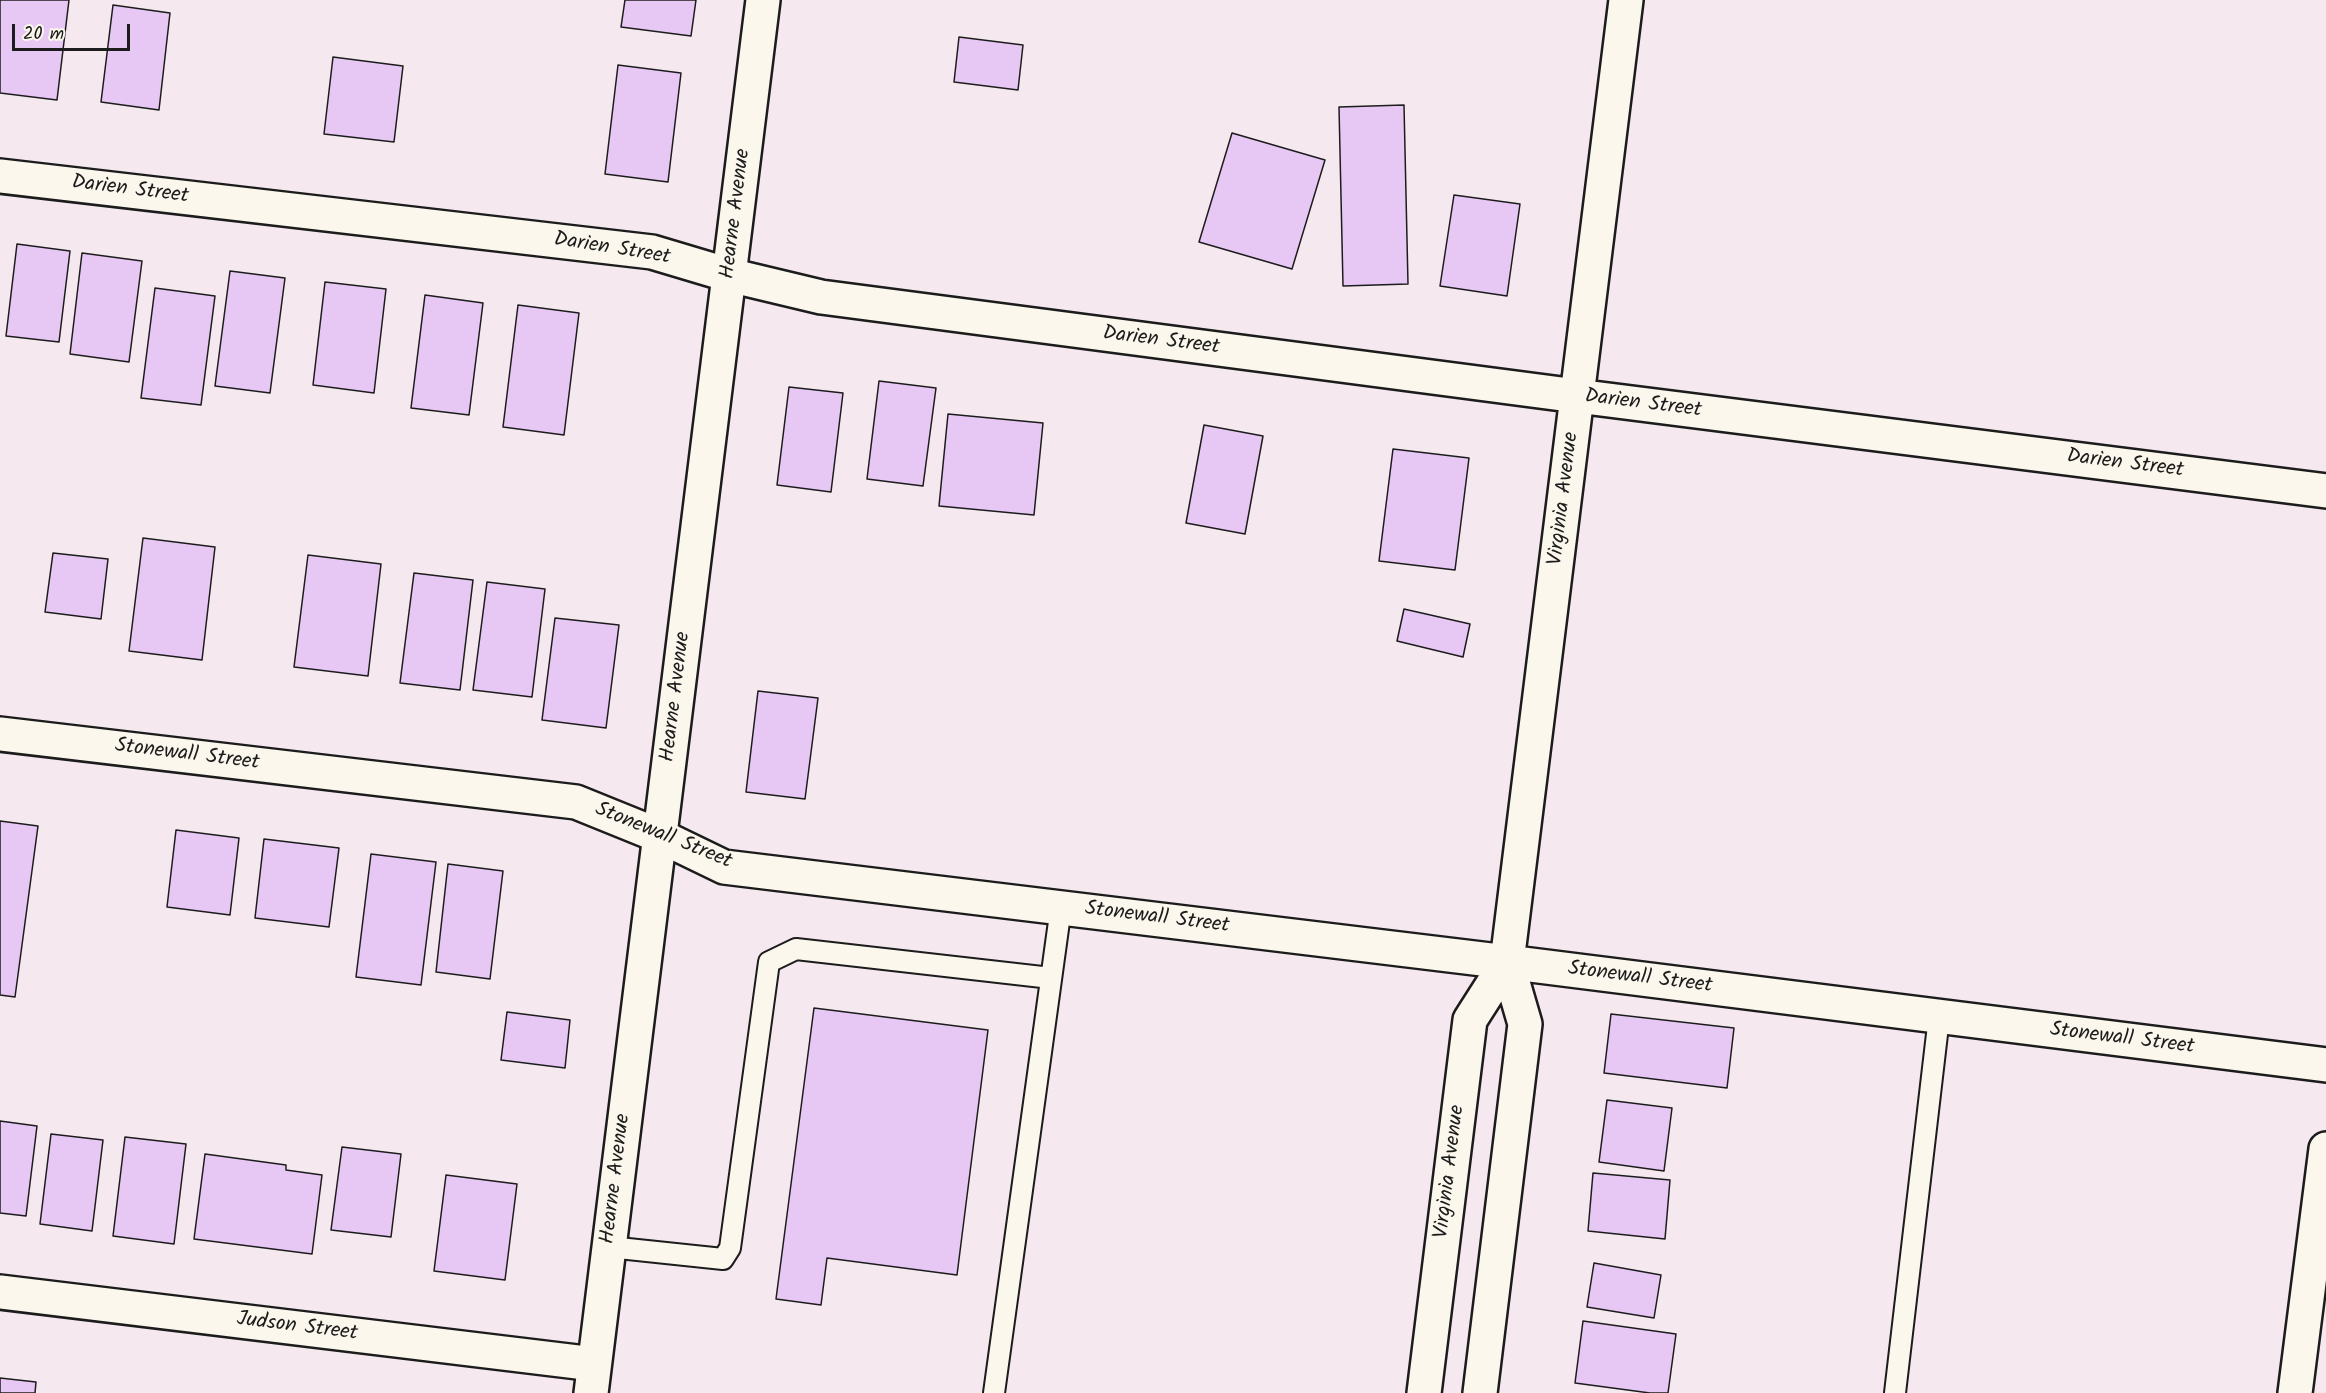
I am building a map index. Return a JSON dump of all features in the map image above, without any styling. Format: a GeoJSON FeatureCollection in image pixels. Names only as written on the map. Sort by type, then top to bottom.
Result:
{"type":"FeatureCollection","features":[{"type":"Feature","properties":{"kind":"street","name":"Hearne Avenue"},"geometry":{"type":"LineString","coordinates":[[592,1379],[763,0]]}},
{"type":"Feature","properties":{"kind":"street","name":"Virginia Avenue"},"geometry":{"type":"LineString","coordinates":[[1480,1393],[1525,1024],[1507,962],[1626,0]]}},
{"type":"Feature","properties":{"kind":"street","name":"Darien Street"},"geometry":{"type":"LineString","coordinates":[[0,176],[652,252],[729,276],[820,297],[2326,491]]}},
{"type":"Feature","properties":{"kind":"street","name":"Stonewall Street"},"geometry":{"type":"LineString","coordinates":[[0,734],[576,802],[660,836],[724,867],[2326,1065]]}},
{"type":"Feature","properties":{"kind":"street","name":"Virginia Avenue"},"geometry":{"type":"LineString","coordinates":[[1424,1393],[1470,1020],[1507,962]]}},
{"type":"Feature","properties":{"kind":"street"},"geometry":{"type":"LineString","coordinates":[[2295,1393],[2326,1149]]}},
{"type":"Feature","properties":{"kind":"street","name":"Judson Street"},"geometry":{"type":"LineString","coordinates":[[0,1292],[592,1379]]}},
{"type":"Feature","properties":{"kind":"lane"},"geometry":{"type":"LineString","coordinates":[[994,1393],[1061,907]]}},
{"type":"Feature","properties":{"kind":"lane"},"geometry":{"type":"LineString","coordinates":[[609,1247],[723,1259],[730,1248],[769,962],[782,954],[796,949],[1051,978]]}},
{"type":"Feature","properties":{"kind":"lane"},"geometry":{"type":"LineString","coordinates":[[1895,1393],[1939,1017]]}},
{"type":"Feature","properties":{"kind":"building"},"geometry":{"type":"Polygon","coordinates":[[[0,0],[69,0],[57,100],[0,93],[0,0]]]}},
{"type":"Feature","properties":{"kind":"building"},"geometry":{"type":"Polygon","coordinates":[[[625,0],[696,0],[691,36],[621,27],[625,0]]]}},
{"type":"Feature","properties":{"kind":"building"},"geometry":{"type":"Polygon","coordinates":[[[113,5],[170,13],[159,110],[101,102],[113,5]]]}},
{"type":"Feature","properties":{"kind":"building"},"geometry":{"type":"Polygon","coordinates":[[[959,37],[1023,45],[1018,90],[954,82],[959,37]]]}},
{"type":"Feature","properties":{"kind":"building"},"geometry":{"type":"Polygon","coordinates":[[[333,57],[403,66],[394,142],[324,134],[333,57]]]}},
{"type":"Feature","properties":{"kind":"building"},"geometry":{"type":"Polygon","coordinates":[[[618,65],[681,73],[668,182],[605,174],[618,65]]]}},
{"type":"Feature","properties":{"kind":"building"},"geometry":{"type":"Polygon","coordinates":[[[1404,105],[1408,284],[1343,286],[1339,107],[1404,105]]]}},
{"type":"Feature","properties":{"kind":"building"},"geometry":{"type":"Polygon","coordinates":[[[1232,133],[1325,160],[1292,269],[1199,242],[1232,133]]]}},
{"type":"Feature","properties":{"kind":"building"},"geometry":{"type":"Polygon","coordinates":[[[1454,195],[1520,204],[1507,296],[1440,286],[1454,195]]]}},
{"type":"Feature","properties":{"kind":"building"},"geometry":{"type":"Polygon","coordinates":[[[17,244],[70,251],[59,342],[6,336],[17,244]]]}},
{"type":"Feature","properties":{"kind":"building"},"geometry":{"type":"Polygon","coordinates":[[[82,253],[142,261],[129,362],[70,354],[82,253]]]}},
{"type":"Feature","properties":{"kind":"building"},"geometry":{"type":"Polygon","coordinates":[[[230,271],[285,278],[270,393],[215,386],[230,271]]]}},
{"type":"Feature","properties":{"kind":"building"},"geometry":{"type":"Polygon","coordinates":[[[325,282],[386,289],[374,393],[313,385],[325,282]]]}},
{"type":"Feature","properties":{"kind":"building"},"geometry":{"type":"Polygon","coordinates":[[[155,288],[215,296],[201,405],[141,398],[155,288]]]}},
{"type":"Feature","properties":{"kind":"building"},"geometry":{"type":"Polygon","coordinates":[[[425,295],[483,303],[469,415],[411,408],[425,295]]]}},
{"type":"Feature","properties":{"kind":"building"},"geometry":{"type":"Polygon","coordinates":[[[518,305],[579,313],[564,435],[503,427],[518,305]]]}},
{"type":"Feature","properties":{"kind":"building"},"geometry":{"type":"Polygon","coordinates":[[[879,381],[936,388],[923,486],[867,479],[879,381]]]}},
{"type":"Feature","properties":{"kind":"building"},"geometry":{"type":"Polygon","coordinates":[[[789,387],[843,393],[831,492],[777,485],[789,387]]]}},
{"type":"Feature","properties":{"kind":"building"},"geometry":{"type":"Polygon","coordinates":[[[948,414],[1043,423],[1034,515],[939,506],[948,414]]]}},
{"type":"Feature","properties":{"kind":"building"},"geometry":{"type":"Polygon","coordinates":[[[1204,425],[1263,436],[1245,534],[1186,523],[1204,425]]]}},
{"type":"Feature","properties":{"kind":"building"},"geometry":{"type":"Polygon","coordinates":[[[1393,449],[1469,458],[1455,570],[1379,561],[1393,449]]]}},
{"type":"Feature","properties":{"kind":"building"},"geometry":{"type":"Polygon","coordinates":[[[143,538],[215,547],[202,660],[129,651],[143,538]]]}},
{"type":"Feature","properties":{"kind":"building"},"geometry":{"type":"Polygon","coordinates":[[[53,553],[108,559],[101,619],[45,612],[53,553]]]}},
{"type":"Feature","properties":{"kind":"building"},"geometry":{"type":"Polygon","coordinates":[[[308,555],[381,564],[368,676],[294,667],[308,555]]]}},
{"type":"Feature","properties":{"kind":"building"},"geometry":{"type":"Polygon","coordinates":[[[414,573],[473,580],[460,690],[400,683],[414,573]]]}},
{"type":"Feature","properties":{"kind":"building"},"geometry":{"type":"Polygon","coordinates":[[[487,582],[545,589],[532,697],[473,690],[487,582]]]}},
{"type":"Feature","properties":{"kind":"building"},"geometry":{"type":"Polygon","coordinates":[[[1404,609],[1470,624],[1463,657],[1397,641],[1404,609]]]}},
{"type":"Feature","properties":{"kind":"building"},"geometry":{"type":"Polygon","coordinates":[[[555,618],[619,625],[606,728],[542,720],[555,618]]]}},
{"type":"Feature","properties":{"kind":"building"},"geometry":{"type":"Polygon","coordinates":[[[758,691],[818,698],[805,799],[746,792],[758,691]]]}},
{"type":"Feature","properties":{"kind":"building"},"geometry":{"type":"Polygon","coordinates":[[[0,821],[38,826],[15,997],[0,995],[0,821]]]}},
{"type":"Feature","properties":{"kind":"building"},"geometry":{"type":"Polygon","coordinates":[[[176,830],[239,838],[230,915],[167,907],[176,830]]]}},
{"type":"Feature","properties":{"kind":"building"},"geometry":{"type":"Polygon","coordinates":[[[264,839],[339,848],[329,927],[255,918],[264,839]]]}},
{"type":"Feature","properties":{"kind":"building"},"geometry":{"type":"Polygon","coordinates":[[[371,854],[436,862],[421,985],[356,977],[371,854]]]}},
{"type":"Feature","properties":{"kind":"building"},"geometry":{"type":"Polygon","coordinates":[[[448,864],[503,871],[490,979],[436,972],[448,864]]]}},
{"type":"Feature","properties":{"kind":"building"},"geometry":{"type":"Polygon","coordinates":[[[814,1008],[988,1030],[957,1275],[827,1258],[821,1305],[776,1299],[814,1008]]]}},
{"type":"Feature","properties":{"kind":"building"},"geometry":{"type":"Polygon","coordinates":[[[507,1012],[570,1020],[565,1068],[501,1060],[507,1012]]]}},
{"type":"Feature","properties":{"kind":"building"},"geometry":{"type":"Polygon","coordinates":[[[1611,1014],[1734,1028],[1727,1088],[1604,1073],[1611,1014]]]}},
{"type":"Feature","properties":{"kind":"building"},"geometry":{"type":"Polygon","coordinates":[[[1607,1100],[1672,1108],[1664,1171],[1599,1162],[1607,1100]]]}},
{"type":"Feature","properties":{"kind":"building"},"geometry":{"type":"Polygon","coordinates":[[[0,1121],[37,1126],[26,1216],[0,1213],[0,1121]]]}},
{"type":"Feature","properties":{"kind":"building"},"geometry":{"type":"Polygon","coordinates":[[[51,1134],[103,1140],[92,1231],[40,1224],[51,1134]]]}},
{"type":"Feature","properties":{"kind":"building"},"geometry":{"type":"Polygon","coordinates":[[[125,1137],[186,1144],[174,1244],[113,1236],[125,1137]]]}},
{"type":"Feature","properties":{"kind":"building"},"geometry":{"type":"Polygon","coordinates":[[[342,1147],[401,1154],[391,1237],[331,1230],[342,1147]]]}},
{"type":"Feature","properties":{"kind":"building"},"geometry":{"type":"Polygon","coordinates":[[[205,1154],[286,1165],[286,1170],[322,1175],[312,1254],[194,1239],[205,1154]]]}},
{"type":"Feature","properties":{"kind":"building"},"geometry":{"type":"Polygon","coordinates":[[[1593,1173],[1670,1180],[1665,1239],[1588,1231],[1593,1173]]]}},
{"type":"Feature","properties":{"kind":"building"},"geometry":{"type":"Polygon","coordinates":[[[446,1175],[517,1184],[505,1280],[434,1271],[446,1175]]]}},
{"type":"Feature","properties":{"kind":"building"},"geometry":{"type":"Polygon","coordinates":[[[1594,1263],[1661,1275],[1654,1318],[1587,1307],[1594,1263]]]}},
{"type":"Feature","properties":{"kind":"building"},"geometry":{"type":"Polygon","coordinates":[[[1583,1321],[1676,1334],[1668,1393],[1650,1393],[1575,1383],[1583,1321]]]}},
{"type":"Feature","properties":{"kind":"building"},"geometry":{"type":"Polygon","coordinates":[[[0,1378],[36,1382],[35,1393],[0,1393],[0,1378]]]}}]}
